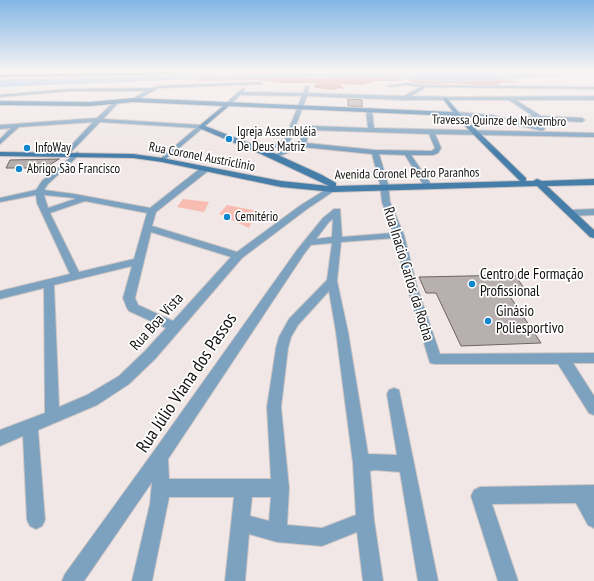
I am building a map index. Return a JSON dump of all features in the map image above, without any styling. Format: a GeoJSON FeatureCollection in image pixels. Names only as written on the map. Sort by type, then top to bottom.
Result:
{"type":"FeatureCollection","features":[{"type":"Feature","properties":{"kind":"main road"},"geometry":{"type":"LineString","coordinates":[[446,99],[454,106],[457,114],[523,180]]}},
{"type":"Feature","properties":{"kind":"main road"},"geometry":{"type":"LineString","coordinates":[[0,103],[90,104],[134,100],[457,114]]}},
{"type":"Feature","properties":{"kind":"main road"},"geometry":{"type":"LineString","coordinates":[[227,105],[201,127],[264,152],[272,157],[319,177],[333,187]]}},
{"type":"Feature","properties":{"kind":"main road","name":"Rua Coronel Austriclinio"},"geometry":{"type":"LineString","coordinates":[[0,154],[114,155],[162,160],[281,184],[323,187]]}},
{"type":"Feature","properties":{"kind":"main road","name":"Avenida Coronel Pedro Paranhos"},"geometry":{"type":"LineString","coordinates":[[323,187],[486,183],[594,177]]}},
{"type":"Feature","properties":{"kind":"main road","name":"Avenida Coronel Pedro Paranhos"},"geometry":{"type":"LineString","coordinates":[[486,183],[523,180],[594,182]]}},
{"type":"Feature","properties":{"kind":"main road"},"geometry":{"type":"LineString","coordinates":[[538,181],[594,235]]}},
{"type":"Feature","properties":{"kind":"street"},"geometry":{"type":"LineString","coordinates":[[227,105],[234,98]]}},
{"type":"Feature","properties":{"kind":"street"},"geometry":{"type":"LineString","coordinates":[[264,152],[288,140],[304,98]]}},
{"type":"Feature","properties":{"kind":"street"},"geometry":{"type":"LineString","coordinates":[[394,112],[395,98]]}},
{"type":"Feature","properties":{"kind":"street"},"geometry":{"type":"LineString","coordinates":[[409,98],[585,98]]}},
{"type":"Feature","properties":{"kind":"street"},"geometry":{"type":"LineString","coordinates":[[511,99],[539,117]]}},
{"type":"Feature","properties":{"kind":"street"},"geometry":{"type":"LineString","coordinates":[[66,154],[116,102]]}},
{"type":"Feature","properties":{"kind":"street"},"geometry":{"type":"LineString","coordinates":[[497,105],[519,104]]}},
{"type":"Feature","properties":{"kind":"street"},"geometry":{"type":"LineString","coordinates":[[369,110],[371,129]]}},
{"type":"Feature","properties":{"kind":"street"},"geometry":{"type":"LineString","coordinates":[[457,114],[492,117],[517,122],[556,134]]}},
{"type":"Feature","properties":{"kind":"street"},"geometry":{"type":"LineString","coordinates":[[517,122],[524,118],[539,117],[582,120]]}},
{"type":"Feature","properties":{"kind":"street"},"geometry":{"type":"LineString","coordinates":[[0,127],[98,120],[201,127]]}},
{"type":"Feature","properties":{"kind":"street"},"geometry":{"type":"LineString","coordinates":[[0,142],[17,126]]}},
{"type":"Feature","properties":{"kind":"street"},"geometry":{"type":"LineString","coordinates":[[162,160],[201,127]]}},
{"type":"Feature","properties":{"kind":"street","name":"Travessa Quinze de Novembro"},"geometry":{"type":"LineString","coordinates":[[302,145],[307,129],[316,127],[476,133],[594,135]]}},
{"type":"Feature","properties":{"kind":"street"},"geometry":{"type":"LineString","coordinates":[[272,157],[302,145],[375,152],[436,152],[438,148],[431,131]]}},
{"type":"Feature","properties":{"kind":"street","name":"Rua Inacio Carlos da Rocha"},"geometry":{"type":"LineString","coordinates":[[375,152],[384,186],[386,202],[399,235],[412,287],[435,359],[562,358]]}},
{"type":"Feature","properties":{"kind":"street"},"geometry":{"type":"LineString","coordinates":[[407,153],[428,185]]}},
{"type":"Feature","properties":{"kind":"street"},"geometry":{"type":"LineString","coordinates":[[76,276],[41,203],[39,192],[45,183],[77,154]]}},
{"type":"Feature","properties":{"kind":"street"},"geometry":{"type":"LineString","coordinates":[[175,326],[133,308],[129,298],[152,211],[205,169]]}},
{"type":"Feature","properties":{"kind":"street","name":"Rua Boa Vista"},"geometry":{"type":"LineString","coordinates":[[0,438],[92,400],[112,389],[129,376],[150,355],[238,256],[333,187]]}},
{"type":"Feature","properties":{"kind":"street"},"geometry":{"type":"LineString","coordinates":[[0,200],[39,192],[85,198],[152,211]]}},
{"type":"Feature","properties":{"kind":"street"},"geometry":{"type":"LineString","coordinates":[[46,212],[85,198]]}},
{"type":"Feature","properties":{"kind":"street","name":"Rua Júlio Viana dos Passos"},"geometry":{"type":"LineString","coordinates":[[72,581],[160,457],[290,266],[326,220],[337,210],[337,240]]}},
{"type":"Feature","properties":{"kind":"street"},"geometry":{"type":"LineString","coordinates":[[570,213],[594,212]]}},
{"type":"Feature","properties":{"kind":"street"},"geometry":{"type":"LineString","coordinates":[[148,228],[238,256]]}},
{"type":"Feature","properties":{"kind":"street"},"geometry":{"type":"LineString","coordinates":[[308,242],[399,235]]}},
{"type":"Feature","properties":{"kind":"street"},"geometry":{"type":"LineString","coordinates":[[337,240],[332,281],[342,332],[361,463],[365,520],[373,581]]}},
{"type":"Feature","properties":{"kind":"street"},"geometry":{"type":"LineString","coordinates":[[0,295],[138,261]]}},
{"type":"Feature","properties":{"kind":"street"},"geometry":{"type":"LineString","coordinates":[[277,533],[280,488],[274,407],[283,343],[288,329],[293,322],[332,281]]}},
{"type":"Feature","properties":{"kind":"street"},"geometry":{"type":"LineString","coordinates":[[49,283],[52,416]]}},
{"type":"Feature","properties":{"kind":"street"},"geometry":{"type":"LineString","coordinates":[[562,358],[594,358]]}},
{"type":"Feature","properties":{"kind":"street"},"geometry":{"type":"LineString","coordinates":[[562,358],[594,408]]}},
{"type":"Feature","properties":{"kind":"street"},"geometry":{"type":"LineString","coordinates":[[394,394],[428,581]]}},
{"type":"Feature","properties":{"kind":"street"},"geometry":{"type":"LineString","coordinates":[[30,426],[36,520]]}},
{"type":"Feature","properties":{"kind":"street"},"geometry":{"type":"LineString","coordinates":[[142,581],[154,532],[161,488],[160,457]]}},
{"type":"Feature","properties":{"kind":"street"},"geometry":{"type":"LineString","coordinates":[[361,463],[375,462],[407,464]]}},
{"type":"Feature","properties":{"kind":"street"},"geometry":{"type":"LineString","coordinates":[[161,488],[280,488]]}},
{"type":"Feature","properties":{"kind":"street"},"geometry":{"type":"LineString","coordinates":[[235,581],[244,488]]}},
{"type":"Feature","properties":{"kind":"street"},"geometry":{"type":"LineString","coordinates":[[508,581],[480,496],[588,494],[594,519]]}},
{"type":"Feature","properties":{"kind":"street"},"geometry":{"type":"LineString","coordinates":[[241,522],[277,533],[322,536],[365,520]]}},
{"type":"Feature","properties":{"kind":"shaded area"},"geometry":{"type":"Polygon","coordinates":[[[183,199],[209,202],[204,212],[177,207],[183,199]]]}},
{"type":"Feature","properties":{"kind":"shaded area"},"geometry":{"type":"Polygon","coordinates":[[[227,205],[258,211],[249,228],[219,214],[227,205]]]}},
{"type":"Feature","properties":{"kind":"building"},"geometry":{"type":"Polygon","coordinates":[[[348,99],[362,100],[362,107],[348,106],[348,99]]]}},
{"type":"Feature","properties":{"kind":"building"},"geometry":{"type":"Polygon","coordinates":[[[59,159],[45,168],[6,168],[10,160],[59,159]]]}},
{"type":"Feature","properties":{"kind":"building","name":"Ginásio Poliesportivo"},"geometry":{"type":"Polygon","coordinates":[[[515,275],[526,291],[507,292],[541,343],[461,346],[436,293],[426,293],[419,277],[515,275]]]}},
{"type":"Feature","properties":{"kind":"place","name":"Igreja Assembléia De Deus Matriz"},"geometry":{"type":"Point","coordinates":[229,139]}},
{"type":"Feature","properties":{"kind":"place","name":"InfoWay"},"geometry":{"type":"Point","coordinates":[27,148]}},
{"type":"Feature","properties":{"kind":"place","name":"Abrigo São Francisco"},"geometry":{"type":"Point","coordinates":[19,169]}},
{"type":"Feature","properties":{"kind":"place","name":"Cemitério"},"geometry":{"type":"Point","coordinates":[227,217]}},
{"type":"Feature","properties":{"kind":"place","name":"Centro de Formação Profissional"},"geometry":{"type":"Point","coordinates":[472,284]}},
{"type":"Feature","properties":{"kind":"place","name":"Ginásio Poliesportivo"},"geometry":{"type":"Point","coordinates":[488,321]}}]}
